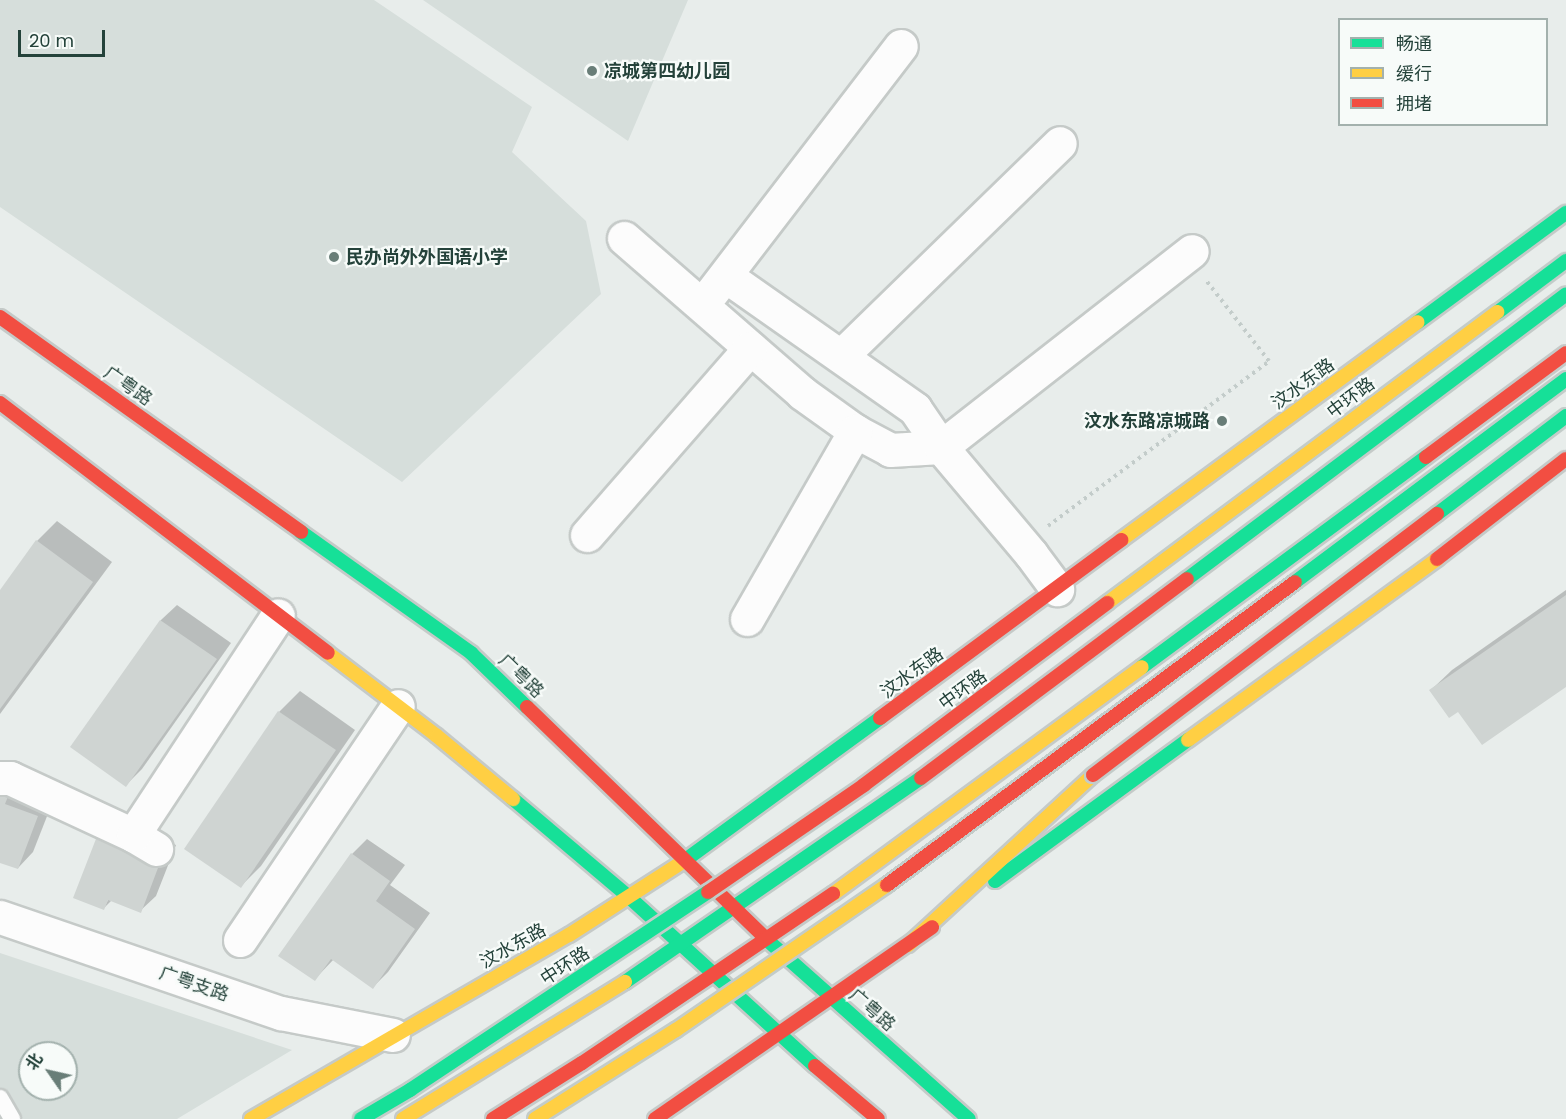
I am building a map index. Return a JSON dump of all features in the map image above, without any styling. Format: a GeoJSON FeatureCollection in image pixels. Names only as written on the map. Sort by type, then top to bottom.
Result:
{"type":"FeatureCollection","features":[{"type":"Feature","properties":{"kind":"main road","name":"汶水东路"},"geometry":{"type":"LineString","coordinates":[[251,1119],[569,935],[686,860],[1566,213]]}},
{"type":"Feature","properties":{"kind":"main road","name":"中环路"},"geometry":{"type":"LineString","coordinates":[[361,1119],[410,1090],[627,947],[864,785],[1115,600],[1566,261]]}},
{"type":"Feature","properties":{"kind":"main road"},"geometry":{"type":"LineString","coordinates":[[403,1119],[619,986],[899,795],[1566,294]]}},
{"type":"Feature","properties":{"kind":"main road","name":"广粤路"},"geometry":{"type":"LineString","coordinates":[[0,317],[471,653],[767,940],[969,1119]]}},
{"type":"Feature","properties":{"kind":"main road"},"geometry":{"type":"LineString","coordinates":[[493,1119],[767,940],[971,796],[1566,353]]}},
{"type":"Feature","properties":{"kind":"main road"},"geometry":{"type":"LineString","coordinates":[[535,1119],[676,1030],[909,870],[1566,379]]}},
{"type":"Feature","properties":{"kind":"main road"},"geometry":{"type":"LineString","coordinates":[[1310,420],[1315,398]]}},
{"type":"Feature","properties":{"kind":"main road"},"geometry":{"type":"LineString","coordinates":[[0,403],[398,706],[629,897],[778,1034],[878,1119]]}},
{"type":"Feature","properties":{"kind":"main road"},"geometry":{"type":"LineString","coordinates":[[908,945],[1092,775],[1566,416]]}},
{"type":"Feature","properties":{"kind":"main road"},"geometry":{"type":"LineString","coordinates":[[1292,498],[1305,442]]}},
{"type":"Feature","properties":{"kind":"main road"},"geometry":{"type":"LineString","coordinates":[[654,1119],[908,945],[1365,611],[1566,459]]}},
{"type":"Feature","properties":{"kind":"main road"},"geometry":{"type":"LineString","coordinates":[[1159,654],[1365,611]]}},
{"type":"Feature","properties":{"kind":"street"},"geometry":{"type":"LineString","coordinates":[[701,305],[726,276],[901,46]]}},
{"type":"Feature","properties":{"kind":"street"},"geometry":{"type":"LineString","coordinates":[[841,356],[1060,143]]}},
{"type":"Feature","properties":{"kind":"street"},"geometry":{"type":"LineString","coordinates":[[624,238],[802,393],[855,431],[890,450],[941,447],[1189,253]]}},
{"type":"Feature","properties":{"kind":"street"},"geometry":{"type":"LineString","coordinates":[[726,276],[915,409],[941,447],[1057,589]]}},
{"type":"Feature","properties":{"kind":"street"},"geometry":{"type":"LineString","coordinates":[[587,535],[750,348]]}},
{"type":"Feature","properties":{"kind":"street"},"geometry":{"type":"LineString","coordinates":[[747,619],[855,431]]}},
{"type":"Feature","properties":{"kind":"street"},"geometry":{"type":"LineString","coordinates":[[0,778],[10,778],[145,842],[278,615]]}},
{"type":"Feature","properties":{"kind":"street"},"geometry":{"type":"LineString","coordinates":[[240,940],[398,706]]}},
{"type":"Feature","properties":{"kind":"street","name":"广粤支路"},"geometry":{"type":"LineString","coordinates":[[0,917],[281,1013],[393,1035]]}},
{"type":"Feature","properties":{"kind":"lane"},"geometry":{"type":"LineString","coordinates":[[0,1098],[12,1119]]}},
{"type":"Feature","properties":{"kind":"path"},"geometry":{"type":"LineString","coordinates":[[1023,545],[1269,360],[1189,253]]}},
{"type":"Feature","properties":{"kind":"shaded area","name":"民办尚外外国语小学"},"geometry":{"type":"Polygon","coordinates":[[[0,0],[374,0],[532,107],[512,152],[586,221],[601,294],[402,482],[0,207],[0,0]]]}},
{"type":"Feature","properties":{"kind":"shaded area","name":"凉城第四幼儿园"},"geometry":{"type":"Polygon","coordinates":[[[423,0],[688,0],[628,141],[423,0]]]}},
{"type":"Feature","properties":{"kind":"shaded area"},"geometry":{"type":"Polygon","coordinates":[[[0,953],[292,1050],[177,1119],[0,1119],[0,953]]]}},
{"type":"Feature","properties":{"kind":"building"},"geometry":{"type":"Polygon","coordinates":[[[36,540],[93,582],[0,709],[0,590],[36,540]]]}},
{"type":"Feature","properties":{"kind":"building"},"geometry":{"type":"Polygon","coordinates":[[[1566,595],[1566,687],[1482,745],[1458,712],[1449,718],[1429,690],[1566,595]]]}},
{"type":"Feature","properties":{"kind":"building"},"geometry":{"type":"Polygon","coordinates":[[[160,620],[217,659],[126,787],[70,747],[160,620]]]}},
{"type":"Feature","properties":{"kind":"building"},"geometry":{"type":"Polygon","coordinates":[[[278,711],[336,750],[241,888],[184,849],[278,711]]]}},
{"type":"Feature","properties":{"kind":"building"},"geometry":{"type":"Polygon","coordinates":[[[0,791],[9,794],[5,804],[38,816],[18,869],[0,863],[0,791]]]}},
{"type":"Feature","properties":{"kind":"building"},"geometry":{"type":"Polygon","coordinates":[[[101,826],[161,860],[141,913],[108,900],[104,910],[73,898],[101,826]]]}},
{"type":"Feature","properties":{"kind":"building"},"geometry":{"type":"Polygon","coordinates":[[[351,853],[390,881],[376,901],[415,929],[373,989],[331,959],[315,981],[278,956],[351,853]]]}},
{"type":"Feature","properties":{"kind":"traffic: fast"},"geometry":{"type":"LineString","coordinates":[[1418,322],[1566,213]]}},
{"type":"Feature","properties":{"kind":"traffic: fast"},"geometry":{"type":"LineString","coordinates":[[1498,312],[1566,261]]}},
{"type":"Feature","properties":{"kind":"traffic: fast"},"geometry":{"type":"LineString","coordinates":[[1187,579],[1566,294]]}},
{"type":"Feature","properties":{"kind":"traffic: fast"},"geometry":{"type":"LineString","coordinates":[[1295,582],[1566,379]]}},
{"type":"Feature","properties":{"kind":"traffic: fast"},"geometry":{"type":"LineString","coordinates":[[1437,514],[1566,416]]}},
{"type":"Feature","properties":{"kind":"traffic: fast"},"geometry":{"type":"LineString","coordinates":[[1142,667],[1426,457]]}},
{"type":"Feature","properties":{"kind":"traffic: fast"},"geometry":{"type":"LineString","coordinates":[[301,532],[471,653],[527,707]]}},
{"type":"Feature","properties":{"kind":"traffic: fast"},"geometry":{"type":"LineString","coordinates":[[684,861],[880,718]]}},
{"type":"Feature","properties":{"kind":"traffic: fast"},"geometry":{"type":"LineString","coordinates":[[995,881],[1188,740]]}},
{"type":"Feature","properties":{"kind":"traffic: fast"},"geometry":{"type":"LineString","coordinates":[[625,982],[921,778]]}},
{"type":"Feature","properties":{"kind":"traffic: fast"},"geometry":{"type":"LineString","coordinates":[[513,799],[629,897],[815,1066]]}},
{"type":"Feature","properties":{"kind":"traffic: fast"},"geometry":{"type":"LineString","coordinates":[[361,1119],[410,1090],[708,892]]}},
{"type":"Feature","properties":{"kind":"traffic: fast"},"geometry":{"type":"LineString","coordinates":[[766,939],[969,1119]]}},
{"type":"Feature","properties":{"kind":"traffic: slow"},"geometry":{"type":"LineString","coordinates":[[1107,603],[1498,312]]}},
{"type":"Feature","properties":{"kind":"traffic: slow"},"geometry":{"type":"LineString","coordinates":[[1121,540],[1418,322]]}},
{"type":"Feature","properties":{"kind":"traffic: slow"},"geometry":{"type":"LineString","coordinates":[[1188,740],[1437,559]]}},
{"type":"Feature","properties":{"kind":"traffic: slow"},"geometry":{"type":"LineString","coordinates":[[328,653],[437,736],[513,799]]}},
{"type":"Feature","properties":{"kind":"traffic: slow"},"geometry":{"type":"LineString","coordinates":[[833,894],[1142,667]]}},
{"type":"Feature","properties":{"kind":"traffic: slow"},"geometry":{"type":"LineString","coordinates":[[908,945],[1093,775]]}},
{"type":"Feature","properties":{"kind":"traffic: slow"},"geometry":{"type":"LineString","coordinates":[[251,1119],[569,935],[684,861]]}},
{"type":"Feature","properties":{"kind":"traffic: slow"},"geometry":{"type":"LineString","coordinates":[[535,1119],[676,1030],[887,885]]}},
{"type":"Feature","properties":{"kind":"traffic: slow"},"geometry":{"type":"LineString","coordinates":[[403,1119],[625,982]]}},
{"type":"Feature","properties":{"kind":"traffic: jam"},"geometry":{"type":"LineString","coordinates":[[0,317],[301,532]]}},
{"type":"Feature","properties":{"kind":"traffic: jam"},"geometry":{"type":"LineString","coordinates":[[1426,457],[1566,353]]}},
{"type":"Feature","properties":{"kind":"traffic: jam"},"geometry":{"type":"LineString","coordinates":[[0,403],[328,653]]}},
{"type":"Feature","properties":{"kind":"traffic: jam"},"geometry":{"type":"LineString","coordinates":[[1437,559],[1566,459]]}},
{"type":"Feature","properties":{"kind":"traffic: jam"},"geometry":{"type":"LineString","coordinates":[[1093,775],[1437,514]]}},
{"type":"Feature","properties":{"kind":"traffic: jam"},"geometry":{"type":"LineString","coordinates":[[880,718],[1121,540]]}},
{"type":"Feature","properties":{"kind":"traffic: jam"},"geometry":{"type":"LineString","coordinates":[[921,778],[1187,579]]}},
{"type":"Feature","properties":{"kind":"traffic: jam"},"geometry":{"type":"LineString","coordinates":[[887,885],[1295,582]]}},
{"type":"Feature","properties":{"kind":"traffic: jam"},"geometry":{"type":"LineString","coordinates":[[708,892],[864,785],[1107,603]]}},
{"type":"Feature","properties":{"kind":"traffic: jam"},"geometry":{"type":"LineString","coordinates":[[527,707],[766,939]]}},
{"type":"Feature","properties":{"kind":"traffic: jam"},"geometry":{"type":"LineString","coordinates":[[493,1119],[582,1063],[833,894]]}},
{"type":"Feature","properties":{"kind":"traffic: jam"},"geometry":{"type":"LineString","coordinates":[[655,1119],[932,927]]}},
{"type":"Feature","properties":{"kind":"traffic: jam"},"geometry":{"type":"LineString","coordinates":[[815,1066],[878,1119]]}},
{"type":"Feature","properties":{"kind":"place","name":"凉城第四幼儿园"},"geometry":{"type":"Point","coordinates":[592,71]}},
{"type":"Feature","properties":{"kind":"place","name":"民办尚外外国语小学"},"geometry":{"type":"Point","coordinates":[334,257]}},
{"type":"Feature","properties":{"kind":"place","name":"汶水东路凉城路"},"geometry":{"type":"Point","coordinates":[1222,421]}}]}
